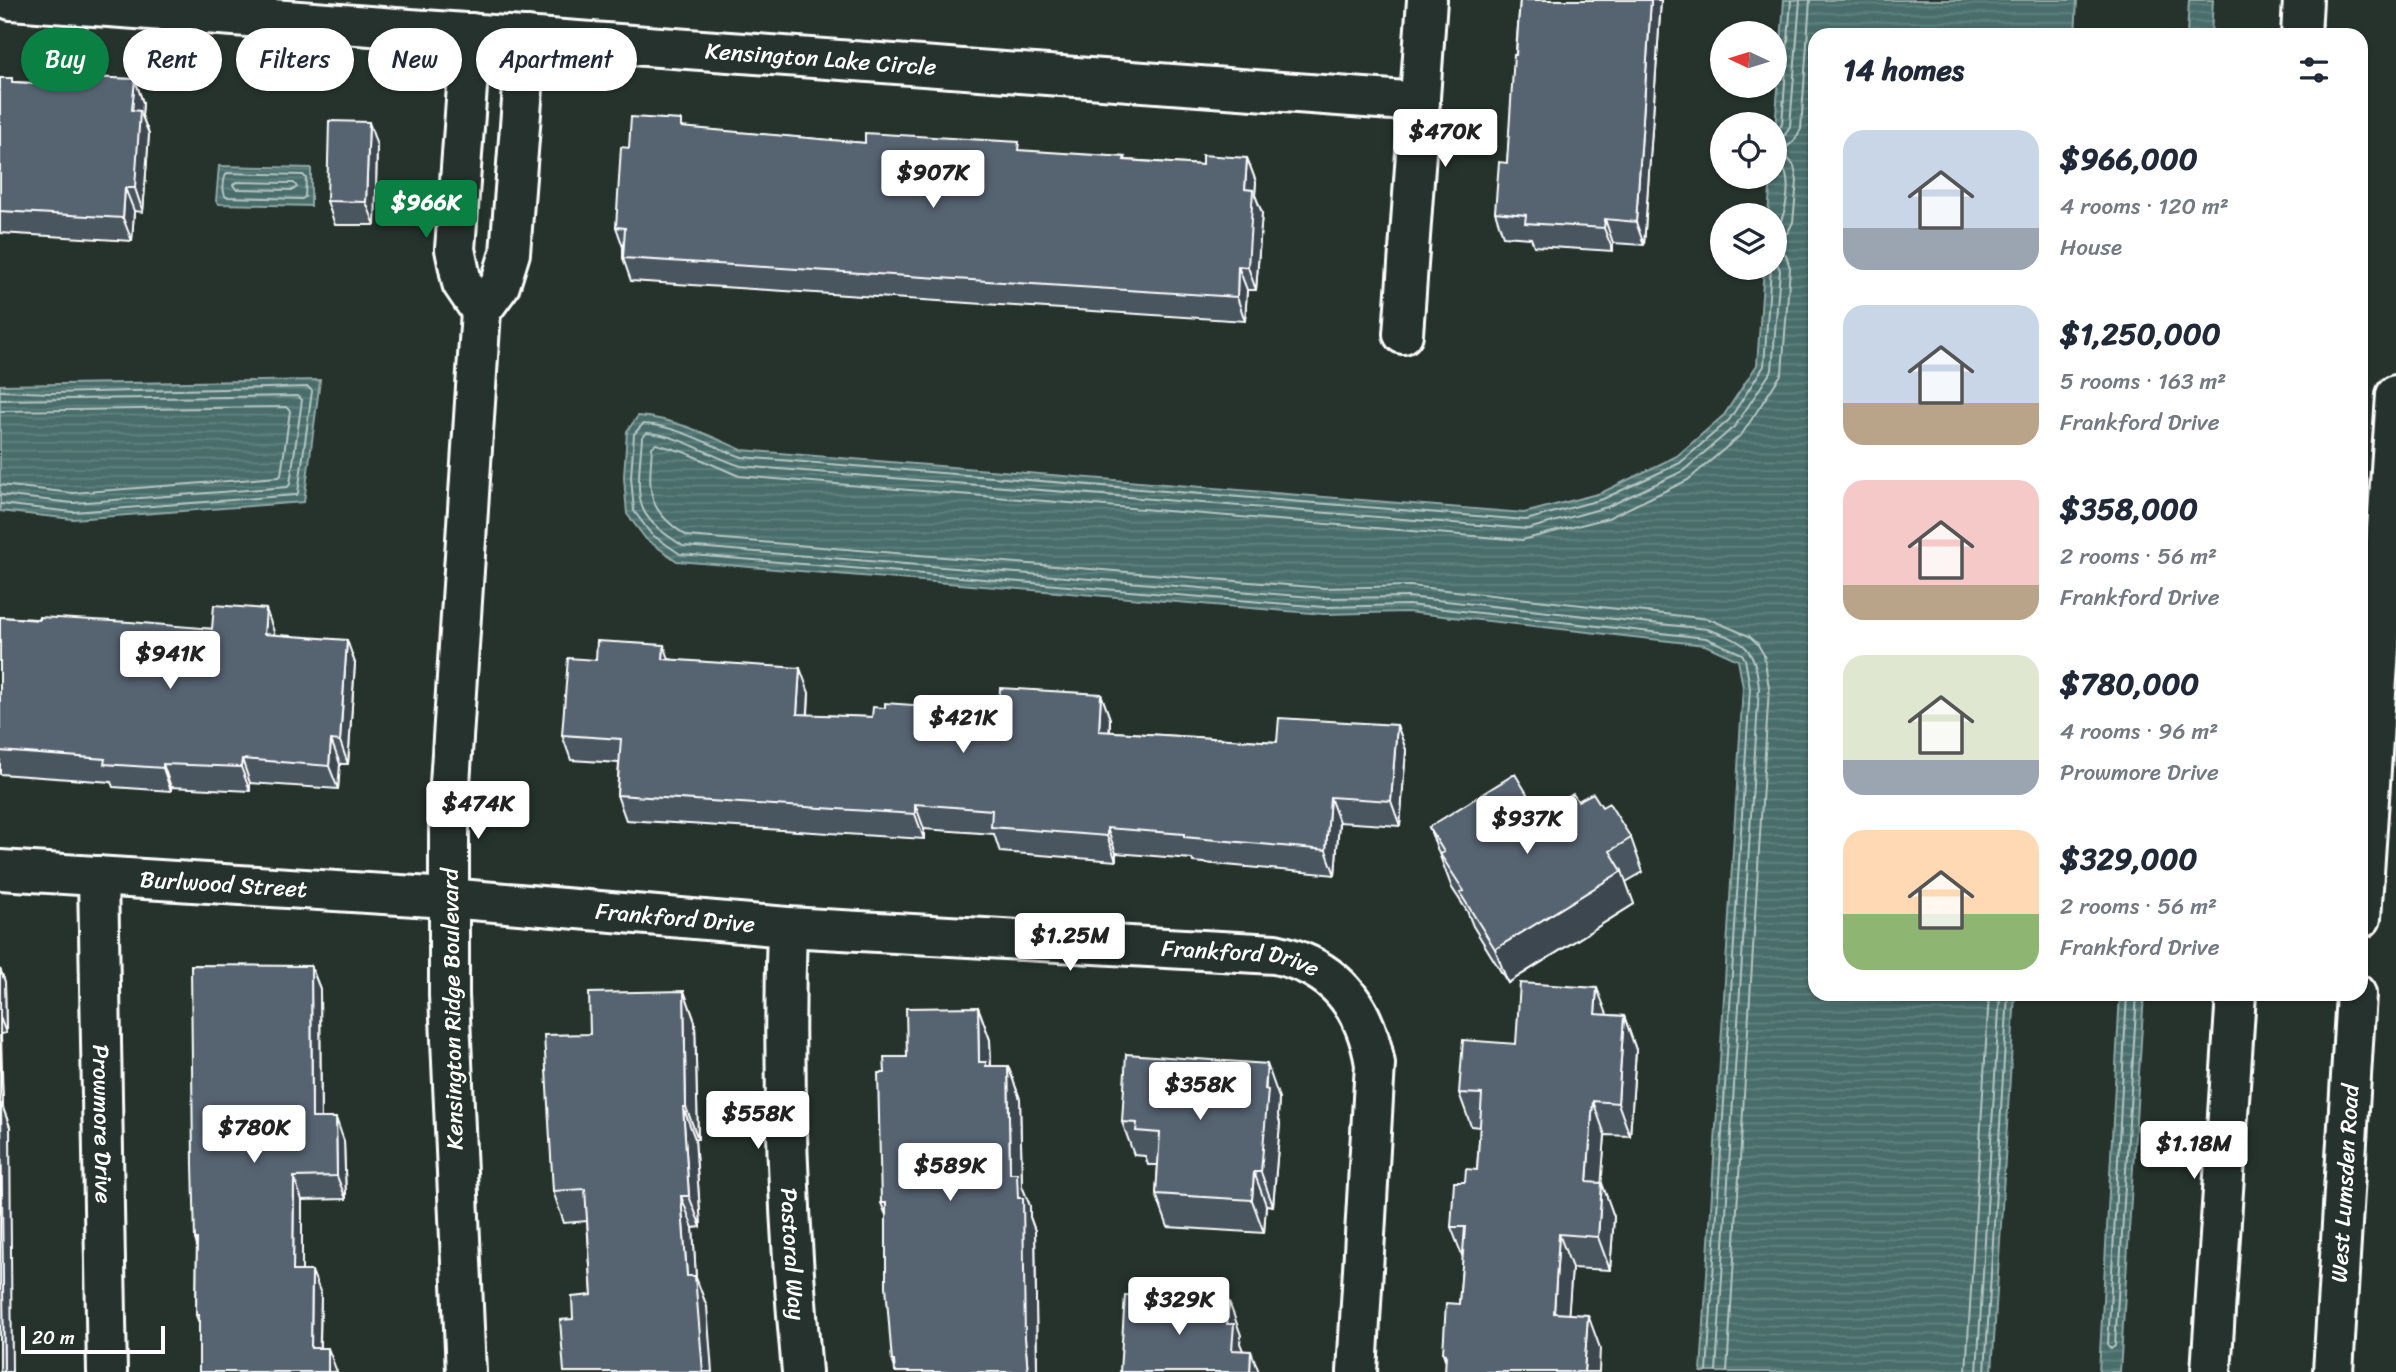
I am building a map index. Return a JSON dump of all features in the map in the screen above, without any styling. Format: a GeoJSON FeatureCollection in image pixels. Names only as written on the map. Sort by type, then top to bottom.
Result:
{"type":"FeatureCollection","features":[{"type":"Feature","properties":{"kind":"street","name":"Kensington Lake Circle"},"geometry":{"type":"LineString","coordinates":[[11,0],[476,33]]}},
{"type":"Feature","properties":{"kind":"street"},"geometry":{"type":"LineString","coordinates":[[1403,334],[1427,0]]}},
{"type":"Feature","properties":{"kind":"street"},"geometry":{"type":"LineString","coordinates":[[2301,28],[2303,0]]}},
{"type":"Feature","properties":{"kind":"street"},"geometry":{"type":"LineString","coordinates":[[471,33],[455,249],[462,283],[481,311],[500,285],[510,253],[523,91]]}},
{"type":"Feature","properties":{"kind":"street","name":"Kensington Lake Circle"},"geometry":{"type":"LineString","coordinates":[[637,45],[1420,102]]}},
{"type":"Feature","properties":{"kind":"street","name":"Kensington Ridge Boulevard"},"geometry":{"type":"LineString","coordinates":[[466,1372],[452,1091],[449,799],[481,311]]}},
{"type":"Feature","properties":{"kind":"street"},"geometry":{"type":"LineString","coordinates":[[2368,813],[2396,395]]}},
{"type":"Feature","properties":{"kind":"street","name":"Burlwood Street"},"geometry":{"type":"LineString","coordinates":[[0,870],[448,898]]}},
{"type":"Feature","properties":{"kind":"street","name":"Prowmore Drive"},"geometry":{"type":"LineString","coordinates":[[98,876],[107,1372]]}},
{"type":"Feature","properties":{"kind":"street","name":"Frankford Drive"},"geometry":{"type":"LineString","coordinates":[[448,898],[787,928],[1275,954],[1299,959],[1316,967],[1333,980],[1363,1019],[1371,1040],[1375,1064],[1357,1372]]}},
{"type":"Feature","properties":{"kind":"street","name":"Pastoral Way"},"geometry":{"type":"LineString","coordinates":[[787,928],[784,1018],[786,1115],[802,1372]]}},
{"type":"Feature","properties":{"kind":"street"},"geometry":{"type":"LineString","coordinates":[[2211,1372],[2236,1001]]}},
{"type":"Feature","properties":{"kind":"street","name":"West Lumsden Road"},"geometry":{"type":"LineString","coordinates":[[2333,1372],[2356,1001]]}},
{"type":"Feature","properties":{"kind":"water"},"geometry":{"type":"Polygon","coordinates":[[[1784,0],[2077,0],[2075,28],[1808,28],[1808,1001],[2015,1001],[1992,1372],[1701,1372],[1743,687],[1738,660],[1705,645],[1407,612],[1324,614],[677,561],[646,539],[627,514],[624,477],[627,431],[638,416],[679,424],[742,450],[1524,513],[1601,493],[1677,456],[1724,415],[1757,365],[1763,280],[1787,280],[1787,203],[1769,203],[1770,189],[1787,189],[1787,112],[1776,112],[1777,98],[1787,98],[1787,21],[1783,21],[1784,0]]]}},
{"type":"Feature","properties":{"kind":"water"},"geometry":{"type":"Polygon","coordinates":[[[2189,0],[2213,0],[2211,28],[2187,28],[2189,0]]]}},
{"type":"Feature","properties":{"kind":"water"},"geometry":{"type":"Polygon","coordinates":[[[219,166],[311,168],[311,206],[219,204],[216,201],[219,166]]]}},
{"type":"Feature","properties":{"kind":"water"},"geometry":{"type":"Polygon","coordinates":[[[320,380],[304,502],[73,519],[0,511],[0,385],[320,380]]]}},
{"type":"Feature","properties":{"kind":"water"},"geometry":{"type":"Polygon","coordinates":[[[2120,1001],[2144,1001],[2120,1372],[2099,1372],[2120,1001]]]}},
{"type":"Feature","properties":{"kind":"building"},"geometry":{"type":"Polygon","coordinates":[[[1520,0],[1651,0],[1636,222],[1605,219],[1604,228],[1525,223],[1526,215],[1495,212],[1499,162],[1507,163],[1520,0]]]}},
{"type":"Feature","properties":{"kind":"building"},"geometry":{"type":"Polygon","coordinates":[[[0,78],[12,78],[12,82],[21,82],[21,91],[109,91],[109,78],[123,78],[123,91],[134,91],[132,110],[140,111],[135,188],[125,188],[123,218],[0,211],[0,78]]]}},
{"type":"Feature","properties":{"kind":"building"},"geometry":{"type":"Polygon","coordinates":[[[631,117],[681,120],[681,127],[865,143],[865,133],[1019,142],[1018,150],[1125,157],[1124,160],[1202,165],[1202,155],[1247,158],[1245,189],[1253,190],[1248,267],[1238,266],[1237,297],[623,258],[625,228],[616,227],[621,147],[629,148],[631,117]]]}},
{"type":"Feature","properties":{"kind":"building"},"geometry":{"type":"Polygon","coordinates":[[[329,121],[369,122],[366,202],[327,201],[329,121]]]}},
{"type":"Feature","properties":{"kind":"building"},"geometry":{"type":"Polygon","coordinates":[[[214,605],[266,609],[264,634],[347,640],[340,741],[331,740],[329,766],[242,759],[241,767],[163,764],[163,768],[104,764],[105,759],[0,751],[0,617],[130,622],[212,629],[214,605]]]}},
{"type":"Feature","properties":{"kind":"building"},"geometry":{"type":"Polygon","coordinates":[[[597,641],[664,645],[663,659],[800,668],[797,714],[872,717],[873,707],[885,708],[885,703],[999,711],[1000,688],[1101,694],[1099,731],[1277,742],[1279,718],[1397,725],[1391,801],[1330,797],[1326,850],[1107,828],[1107,836],[991,827],[992,810],[915,804],[915,814],[617,795],[621,739],[562,735],[568,658],[596,660],[597,641]]]}},
{"type":"Feature","properties":{"kind":"building"},"geometry":{"type":"Polygon","coordinates":[[[1515,774],[1540,815],[1573,794],[1578,801],[1593,793],[1602,807],[1609,803],[1631,838],[1610,851],[1622,871],[1495,949],[1460,893],[1464,891],[1440,854],[1444,852],[1429,827],[1515,774]]]}},
{"type":"Feature","properties":{"kind":"building"},"geometry":{"type":"Polygon","coordinates":[[[191,965],[311,966],[312,1118],[336,1118],[337,1176],[294,1177],[293,1271],[312,1271],[311,1348],[328,1348],[328,1372],[199,1372],[191,965]]]}},
{"type":"Feature","properties":{"kind":"building"},"geometry":{"type":"Polygon","coordinates":[[[1520,983],[1597,988],[1595,1014],[1624,1016],[1618,1103],[1593,1101],[1587,1182],[1602,1183],[1598,1237],[1559,1234],[1554,1313],[1588,1315],[1584,1372],[1445,1372],[1446,1354],[1443,1353],[1446,1303],[1459,1304],[1465,1227],[1451,1227],[1454,1182],[1465,1182],[1466,1169],[1477,1170],[1482,1094],[1459,1093],[1463,1040],[1516,1044],[1520,983]]]}},
{"type":"Feature","properties":{"kind":"building"},"geometry":{"type":"Polygon","coordinates":[[[684,991],[686,1107],[683,1107],[689,1196],[681,1196],[687,1276],[695,1276],[703,1372],[564,1372],[560,1320],[573,1319],[572,1297],[592,1295],[585,1189],[553,1191],[544,1035],[590,1034],[589,993],[684,991]]]}},
{"type":"Feature","properties":{"kind":"building"},"geometry":{"type":"Polygon","coordinates":[[[978,1007],[979,1062],[986,1062],[986,1066],[1008,1066],[1010,1173],[1017,1173],[1018,1198],[1023,1198],[1028,1372],[895,1372],[886,1286],[886,1203],[881,1203],[878,1073],[885,1073],[884,1057],[907,1057],[906,1008],[978,1007]]]}},
{"type":"Feature","properties":{"kind":"building"},"geometry":{"type":"Polygon","coordinates":[[[1126,1054],[1267,1064],[1265,1089],[1268,1090],[1261,1172],[1254,1172],[1252,1200],[1156,1194],[1160,1133],[1136,1131],[1137,1123],[1122,1122],[1126,1054]]]}},
{"type":"Feature","properties":{"kind":"building"},"geometry":{"type":"Polygon","coordinates":[[[1,1104],[4,1372],[0,1372],[1,1104]]]}},
{"type":"Feature","properties":{"kind":"building"},"geometry":{"type":"Polygon","coordinates":[[[1125,1295],[1229,1302],[1227,1324],[1234,1324],[1232,1350],[1251,1351],[1250,1372],[1120,1372],[1125,1295]]]}}]}
